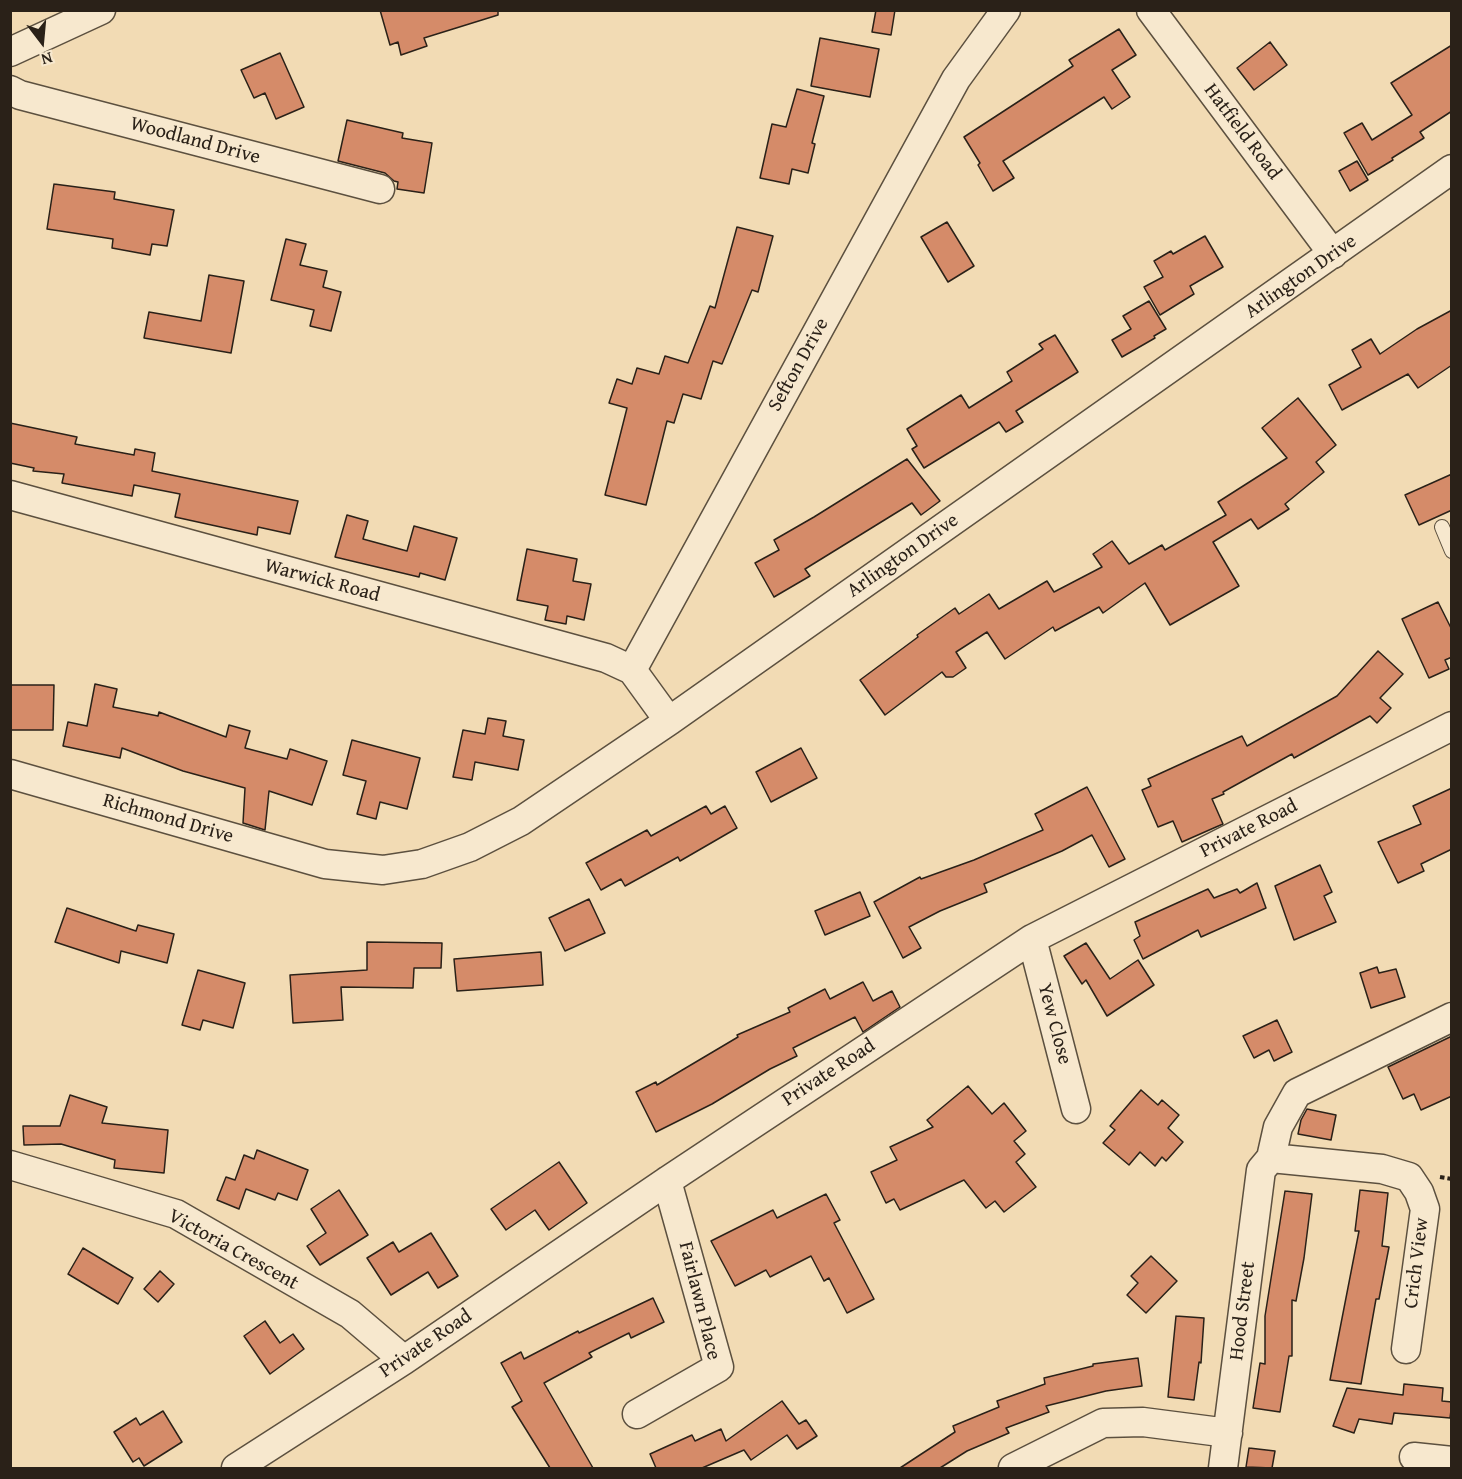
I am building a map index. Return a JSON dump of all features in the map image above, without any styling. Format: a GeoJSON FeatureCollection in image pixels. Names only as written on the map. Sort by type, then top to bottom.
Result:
{"type":"FeatureCollection","features":[{"type":"Feature","properties":{"kind":"street"},"geometry":{"type":"LineString","coordinates":[[10,52],[101,10]]}},
{"type":"Feature","properties":{"kind":"street","name":"Sefton Drive"},"geometry":{"type":"LineString","coordinates":[[632,670],[956,78],[1006,10]]}},
{"type":"Feature","properties":{"kind":"street","name":"Hatfield Road"},"geometry":{"type":"LineString","coordinates":[[1151,10],[1334,254]]}},
{"type":"Feature","properties":{"kind":"street","name":"Woodland Drive"},"geometry":{"type":"LineString","coordinates":[[10,90],[21,95],[380,189]]}},
{"type":"Feature","properties":{"kind":"street","name":"Arlington Drive"},"geometry":{"type":"LineString","coordinates":[[325,864],[383,870],[422,864],[470,847],[521,820],[669,721],[1452,169]]}},
{"type":"Feature","properties":{"kind":"street","name":"Warwick Road"},"geometry":{"type":"LineString","coordinates":[[10,495],[606,658],[632,670]]}},
{"type":"Feature","properties":{"kind":"street"},"geometry":{"type":"LineString","coordinates":[[632,670],[669,721]]}},
{"type":"Feature","properties":{"kind":"street","name":"Private Road"},"geometry":{"type":"LineString","coordinates":[[236,1468],[404,1360],[667,1180],[1032,939],[1452,726]]}},
{"type":"Feature","properties":{"kind":"street","name":"Richmond Drive"},"geometry":{"type":"LineString","coordinates":[[10,774],[325,864]]}},
{"type":"Feature","properties":{"kind":"street","name":"Yew Close"},"geometry":{"type":"LineString","coordinates":[[1032,939],[1076,1109]]}},
{"type":"Feature","properties":{"kind":"street","name":"Hood Street"},"geometry":{"type":"LineString","coordinates":[[1223,1468],[1261,1170],[1271,1158],[1278,1127],[1297,1093],[1452,1017]]}},
{"type":"Feature","properties":{"kind":"street","name":"Crich View"},"geometry":{"type":"LineString","coordinates":[[1271,1158],[1382,1169],[1409,1177],[1419,1192],[1425,1209],[1406,1349]]}},
{"type":"Feature","properties":{"kind":"street","name":"Victoria Crescent"},"geometry":{"type":"LineString","coordinates":[[10,1165],[176,1214],[350,1314],[404,1360]]}},
{"type":"Feature","properties":{"kind":"street","name":"Fairlawn Place"},"geometry":{"type":"LineString","coordinates":[[637,1414],[719,1367],[667,1180]]}},
{"type":"Feature","properties":{"kind":"street"},"geometry":{"type":"LineString","coordinates":[[1013,1468],[1103,1423],[1143,1422],[1228,1432]]}},
{"type":"Feature","properties":{"kind":"street"},"geometry":{"type":"LineString","coordinates":[[1414,1457],[1452,1461]]}},
{"type":"Feature","properties":{"kind":"lane"},"geometry":{"type":"LineString","coordinates":[[1442,527],[1452,551]]}},
{"type":"Feature","properties":{"kind":"building"},"geometry":{"type":"Polygon","coordinates":[[[380,10],[498,10],[498,15],[424,38],[427,46],[401,55],[398,42],[390,45],[380,10]]]}},
{"type":"Feature","properties":{"kind":"building"},"geometry":{"type":"Polygon","coordinates":[[[876,10],[895,10],[891,35],[872,32],[876,10]]]}},
{"type":"Feature","properties":{"kind":"building"},"geometry":{"type":"Polygon","coordinates":[[[1119,29],[1136,55],[1112,70],[1130,97],[1112,109],[1104,97],[1003,161],[1014,178],[993,191],[964,137],[1073,66],[1069,60],[1119,29]]]}},
{"type":"Feature","properties":{"kind":"building"},"geometry":{"type":"Polygon","coordinates":[[[820,38],[879,49],[870,97],[811,86],[820,38]]]}},
{"type":"Feature","properties":{"kind":"building"},"geometry":{"type":"Polygon","coordinates":[[[1270,42],[1287,65],[1254,90],[1237,68],[1270,42]]]}},
{"type":"Feature","properties":{"kind":"building"},"geometry":{"type":"Polygon","coordinates":[[[1452,45],[1452,111],[1420,132],[1424,138],[1368,175],[1344,133],[1362,123],[1372,140],[1412,115],[1391,83],[1452,45]]]}},
{"type":"Feature","properties":{"kind":"building"},"geometry":{"type":"Polygon","coordinates":[[[280,53],[304,107],[276,119],[265,93],[254,98],[241,70],[280,53]]]}},
{"type":"Feature","properties":{"kind":"building"},"geometry":{"type":"Polygon","coordinates":[[[797,89],[824,96],[812,143],[815,144],[808,173],[792,169],[789,184],[760,178],[772,124],[786,127],[797,89]]]}},
{"type":"Feature","properties":{"kind":"building"},"geometry":{"type":"Polygon","coordinates":[[[347,120],[403,133],[402,138],[432,143],[424,193],[397,189],[398,182],[385,173],[338,161],[347,120]]]}},
{"type":"Feature","properties":{"kind":"building"},"geometry":{"type":"Polygon","coordinates":[[[1357,161],[1368,180],[1350,191],[1339,171],[1357,161]]]}},
{"type":"Feature","properties":{"kind":"building"},"geometry":{"type":"Polygon","coordinates":[[[54,184],[115,192],[114,199],[174,210],[167,246],[152,244],[150,255],[112,248],[113,239],[47,229],[54,184]]]}},
{"type":"Feature","properties":{"kind":"building"},"geometry":{"type":"Polygon","coordinates":[[[947,222],[974,266],[948,282],[921,237],[947,222]]]}},
{"type":"Feature","properties":{"kind":"building"},"geometry":{"type":"Polygon","coordinates":[[[737,227],[773,236],[758,292],[752,290],[722,364],[713,361],[701,399],[683,394],[674,423],[667,421],[646,505],[605,495],[627,408],[609,403],[617,379],[632,384],[637,368],[659,374],[665,356],[688,363],[710,306],[715,308],[737,227]]]}},
{"type":"Feature","properties":{"kind":"building"},"geometry":{"type":"Polygon","coordinates":[[[1205,236],[1223,267],[1190,286],[1194,294],[1160,315],[1144,287],[1163,277],[1154,261],[1171,251],[1173,254],[1205,236]]]}},
{"type":"Feature","properties":{"kind":"building"},"geometry":{"type":"Polygon","coordinates":[[[286,239],[306,244],[300,265],[327,271],[323,287],[341,292],[331,331],[310,326],[314,310],[271,300],[286,239]]]}},
{"type":"Feature","properties":{"kind":"building"},"geometry":{"type":"Polygon","coordinates":[[[209,275],[244,281],[231,353],[144,338],[149,312],[201,321],[209,275]]]}},
{"type":"Feature","properties":{"kind":"building"},"geometry":{"type":"Polygon","coordinates":[[[1149,301],[1166,329],[1122,357],[1112,340],[1131,329],[1123,316],[1149,301]]]}},
{"type":"Feature","properties":{"kind":"building"},"geometry":{"type":"Polygon","coordinates":[[[1452,310],[1452,365],[1418,388],[1408,374],[1342,410],[1329,385],[1361,367],[1352,350],[1371,339],[1380,354],[1417,329],[1452,310]]]}},
{"type":"Feature","properties":{"kind":"building"},"geometry":{"type":"Polygon","coordinates":[[[1055,335],[1078,372],[1016,411],[1023,422],[1006,432],[999,422],[924,468],[912,449],[917,446],[907,429],[961,395],[969,408],[1012,381],[1007,372],[1043,349],[1039,344],[1055,335]]]}},
{"type":"Feature","properties":{"kind":"building"},"geometry":{"type":"Polygon","coordinates":[[[1298,398],[1336,445],[1316,462],[1324,472],[1285,504],[1289,509],[1258,529],[1251,519],[1213,542],[1239,586],[1170,625],[1145,583],[1103,613],[1099,607],[1055,631],[1053,627],[1005,659],[987,632],[956,652],[966,668],[953,677],[946,677],[942,672],[885,715],[860,680],[955,608],[959,614],[989,594],[999,609],[1047,581],[1054,592],[1102,567],[1093,554],[1112,541],[1129,564],[1162,545],[1165,550],[1226,515],[1218,502],[1287,458],[1262,428],[1298,398]]]}},
{"type":"Feature","properties":{"kind":"building"},"geometry":{"type":"Polygon","coordinates":[[[10,423],[77,437],[75,444],[134,455],[135,449],[155,453],[152,471],[298,501],[290,534],[258,527],[257,535],[175,517],[180,494],[134,485],[132,496],[62,483],[64,474],[33,471],[34,468],[10,463],[10,423]]]}},
{"type":"Feature","properties":{"kind":"building"},"geometry":{"type":"Polygon","coordinates":[[[907,459],[940,501],[921,515],[912,503],[805,569],[810,576],[774,597],[755,563],[779,550],[774,540],[907,459]]]}},
{"type":"Feature","properties":{"kind":"building"},"geometry":{"type":"Polygon","coordinates":[[[1452,474],[1452,510],[1419,525],[1405,495],[1452,474]]]}},
{"type":"Feature","properties":{"kind":"building"},"geometry":{"type":"Polygon","coordinates":[[[347,515],[368,521],[363,539],[407,551],[414,526],[457,538],[445,580],[420,573],[419,577],[335,557],[347,515]]]}},
{"type":"Feature","properties":{"kind":"building"},"geometry":{"type":"Polygon","coordinates":[[[527,549],[577,559],[573,581],[591,584],[584,620],[567,616],[566,624],[545,620],[548,606],[517,600],[527,549]]]}},
{"type":"Feature","properties":{"kind":"building"},"geometry":{"type":"Polygon","coordinates":[[[1438,602],[1452,630],[1452,657],[1445,660],[1449,669],[1429,678],[1402,619],[1438,602]]]}},
{"type":"Feature","properties":{"kind":"building"},"geometry":{"type":"Polygon","coordinates":[[[1378,651],[1403,674],[1380,698],[1391,708],[1377,723],[1370,716],[1294,758],[1292,754],[1212,799],[1223,824],[1182,842],[1173,821],[1158,827],[1142,790],[1151,786],[1148,779],[1242,736],[1247,746],[1337,696],[1378,651]]]}},
{"type":"Feature","properties":{"kind":"building"},"geometry":{"type":"Polygon","coordinates":[[[95,684],[117,689],[113,707],[158,716],[159,712],[226,737],[229,725],[250,731],[245,748],[287,759],[290,749],[327,761],[312,805],[269,791],[265,830],[243,823],[245,788],[183,771],[122,748],[120,758],[63,746],[68,722],[87,726],[95,684]]]}},
{"type":"Feature","properties":{"kind":"building"},"geometry":{"type":"Polygon","coordinates":[[[10,685],[54,685],[53,730],[10,730],[10,685]]]}},
{"type":"Feature","properties":{"kind":"building"},"geometry":{"type":"Polygon","coordinates":[[[488,718],[506,721],[503,736],[524,740],[518,770],[475,762],[472,780],[453,777],[463,730],[485,734],[488,718]]]}},
{"type":"Feature","properties":{"kind":"building"},"geometry":{"type":"Polygon","coordinates":[[[352,740],[420,758],[407,809],[380,802],[376,819],[357,814],[366,781],[343,775],[352,740]]]}},
{"type":"Feature","properties":{"kind":"building"},"geometry":{"type":"Polygon","coordinates":[[[801,748],[817,778],[771,802],[756,772],[801,748]]]}},
{"type":"Feature","properties":{"kind":"building"},"geometry":{"type":"Polygon","coordinates":[[[1087,787],[1125,859],[1109,867],[1092,835],[1062,851],[984,884],[987,892],[940,911],[909,927],[921,948],[903,958],[874,902],[920,877],[921,879],[974,860],[1043,830],[1035,814],[1087,787]]]}},
{"type":"Feature","properties":{"kind":"building"},"geometry":{"type":"Polygon","coordinates":[[[1452,788],[1452,849],[1421,864],[1424,871],[1398,883],[1378,842],[1421,824],[1413,806],[1452,788]]]}},
{"type":"Feature","properties":{"kind":"building"},"geometry":{"type":"Polygon","coordinates":[[[706,806],[711,814],[725,806],[737,828],[680,861],[678,857],[625,886],[621,879],[601,890],[586,863],[647,830],[651,836],[706,806]]]}},
{"type":"Feature","properties":{"kind":"building"},"geometry":{"type":"Polygon","coordinates":[[[1320,865],[1332,892],[1324,896],[1336,922],[1294,940],[1275,886],[1320,865]]]}},
{"type":"Feature","properties":{"kind":"building"},"geometry":{"type":"Polygon","coordinates":[[[1257,883],[1266,908],[1201,937],[1198,930],[1143,959],[1134,940],[1140,936],[1135,922],[1208,889],[1214,898],[1237,889],[1240,893],[1257,883]]]}},
{"type":"Feature","properties":{"kind":"building"},"geometry":{"type":"Polygon","coordinates":[[[860,892],[870,916],[825,935],[815,911],[860,892]]]}},
{"type":"Feature","properties":{"kind":"building"},"geometry":{"type":"Polygon","coordinates":[[[589,899],[605,933],[565,951],[549,918],[589,899]]]}},
{"type":"Feature","properties":{"kind":"building"},"geometry":{"type":"Polygon","coordinates":[[[67,908],[136,931],[138,925],[174,934],[167,963],[121,951],[119,963],[55,942],[67,908]]]}},
{"type":"Feature","properties":{"kind":"building"},"geometry":{"type":"Polygon","coordinates":[[[367,942],[442,943],[441,968],[414,968],[413,988],[341,987],[343,1020],[293,1023],[290,975],[367,970],[367,942]]]}},
{"type":"Feature","properties":{"kind":"building"},"geometry":{"type":"Polygon","coordinates":[[[1086,943],[1110,979],[1138,960],[1154,985],[1107,1016],[1086,980],[1082,984],[1064,956],[1086,943]]]}},
{"type":"Feature","properties":{"kind":"building"},"geometry":{"type":"Polygon","coordinates":[[[541,952],[543,985],[457,991],[454,959],[541,952]]]}},
{"type":"Feature","properties":{"kind":"building"},"geometry":{"type":"Polygon","coordinates":[[[1377,967],[1379,973],[1396,969],[1405,997],[1371,1008],[1360,973],[1377,967]]]}},
{"type":"Feature","properties":{"kind":"building"},"geometry":{"type":"Polygon","coordinates":[[[198,970],[245,983],[233,1028],[203,1020],[200,1030],[182,1025],[198,970]]]}},
{"type":"Feature","properties":{"kind":"building"},"geometry":{"type":"Polygon","coordinates":[[[863,982],[873,1001],[892,991],[900,1007],[863,1032],[855,1017],[793,1048],[797,1056],[770,1069],[712,1104],[656,1132],[636,1092],[656,1082],[657,1085],[738,1037],[737,1035],[790,1012],[788,1008],[825,989],[830,999],[863,982]]]}},
{"type":"Feature","properties":{"kind":"building"},"geometry":{"type":"Polygon","coordinates":[[[1277,1020],[1292,1052],[1274,1061],[1269,1050],[1254,1058],[1243,1036],[1277,1020]]]}},
{"type":"Feature","properties":{"kind":"building"},"geometry":{"type":"Polygon","coordinates":[[[1452,1036],[1452,1096],[1421,1110],[1414,1094],[1403,1099],[1388,1067],[1452,1036]]]}},
{"type":"Feature","properties":{"kind":"building"},"geometry":{"type":"Polygon","coordinates":[[[968,1086],[992,1114],[1004,1103],[1026,1131],[1014,1141],[1025,1154],[1016,1162],[1036,1187],[1004,1212],[995,1201],[986,1208],[964,1180],[900,1210],[894,1199],[886,1203],[871,1172],[897,1160],[890,1147],[933,1127],[927,1120],[968,1086]]]}},
{"type":"Feature","properties":{"kind":"building"},"geometry":{"type":"Polygon","coordinates":[[[1141,1090],[1158,1105],[1162,1100],[1179,1115],[1168,1128],[1183,1142],[1166,1161],[1162,1157],[1155,1166],[1140,1152],[1129,1165],[1103,1143],[1115,1130],[1110,1126],[1141,1090]]]}},
{"type":"Feature","properties":{"kind":"building"},"geometry":{"type":"Polygon","coordinates":[[[70,1095],[107,1107],[102,1123],[168,1130],[164,1173],[114,1168],[115,1160],[61,1144],[24,1145],[23,1126],[60,1126],[70,1095]]]}},
{"type":"Feature","properties":{"kind":"building"},"geometry":{"type":"Polygon","coordinates":[[[1307,1109],[1336,1115],[1331,1140],[1298,1134],[1301,1120],[1307,1109]]]}},
{"type":"Feature","properties":{"kind":"building"},"geometry":{"type":"Polygon","coordinates":[[[257,1150],[308,1170],[297,1200],[278,1193],[275,1200],[246,1189],[239,1209],[217,1200],[226,1177],[235,1180],[244,1155],[254,1159],[257,1150]]]}},
{"type":"Feature","properties":{"kind":"building"},"geometry":{"type":"Polygon","coordinates":[[[559,1162],[587,1203],[549,1230],[535,1210],[506,1230],[491,1209],[559,1162]]]}},
{"type":"Feature","properties":{"kind":"building"},"geometry":{"type":"Polygon","coordinates":[[[339,1190],[368,1235],[320,1265],[307,1246],[326,1233],[311,1209],[339,1190]]]}},
{"type":"Feature","properties":{"kind":"building"},"geometry":{"type":"Polygon","coordinates":[[[1360,1190],[1388,1193],[1382,1246],[1389,1247],[1379,1299],[1376,1299],[1361,1384],[1330,1380],[1359,1231],[1355,1231],[1360,1190]]]}},
{"type":"Feature","properties":{"kind":"building"},"geometry":{"type":"Polygon","coordinates":[[[1285,1191],[1312,1194],[1296,1301],[1292,1300],[1292,1356],[1289,1356],[1280,1412],[1253,1408],[1260,1363],[1265,1364],[1265,1316],[1285,1191]]]}},
{"type":"Feature","properties":{"kind":"building"},"geometry":{"type":"Polygon","coordinates":[[[826,1194],[840,1220],[834,1223],[874,1299],[847,1313],[829,1278],[824,1281],[811,1256],[770,1277],[766,1270],[735,1286],[711,1241],[773,1210],[777,1218],[826,1194]]]}},
{"type":"Feature","properties":{"kind":"building"},"geometry":{"type":"Polygon","coordinates":[[[431,1233],[458,1276],[438,1288],[428,1272],[391,1295],[367,1258],[393,1242],[399,1252],[431,1233]]]}},
{"type":"Feature","properties":{"kind":"building"},"geometry":{"type":"Polygon","coordinates":[[[83,1248],[133,1278],[118,1304],[68,1274],[83,1248]]]}},
{"type":"Feature","properties":{"kind":"building"},"geometry":{"type":"Polygon","coordinates":[[[1151,1256],[1177,1281],[1146,1313],[1127,1295],[1138,1283],[1131,1276],[1151,1256]]]}},
{"type":"Feature","properties":{"kind":"building"},"geometry":{"type":"Polygon","coordinates":[[[160,1271],[174,1284],[158,1302],[144,1289],[160,1271]]]}},
{"type":"Feature","properties":{"kind":"building"},"geometry":{"type":"Polygon","coordinates":[[[653,1298],[664,1322],[631,1338],[629,1333],[589,1353],[592,1357],[544,1383],[593,1468],[550,1468],[512,1407],[522,1401],[501,1363],[521,1352],[524,1359],[578,1331],[579,1333],[653,1298]]]}},
{"type":"Feature","properties":{"kind":"building"},"geometry":{"type":"Polygon","coordinates":[[[1176,1316],[1204,1318],[1201,1363],[1199,1362],[1194,1400],[1168,1397],[1176,1316]]]}},
{"type":"Feature","properties":{"kind":"building"},"geometry":{"type":"Polygon","coordinates":[[[265,1321],[280,1343],[293,1334],[304,1349],[270,1374],[244,1336],[265,1321]]]}},
{"type":"Feature","properties":{"kind":"building"},"geometry":{"type":"Polygon","coordinates":[[[1138,1358],[1142,1386],[1106,1391],[1046,1406],[1049,1412],[1006,1428],[1009,1433],[967,1451],[940,1468],[900,1468],[955,1432],[953,1426],[999,1407],[997,1401],[1045,1384],[1044,1378],[1093,1366],[1093,1364],[1138,1358]]]}},
{"type":"Feature","properties":{"kind":"building"},"geometry":{"type":"Polygon","coordinates":[[[1404,1384],[1443,1388],[1442,1401],[1452,1402],[1450,1418],[1394,1413],[1392,1424],[1359,1419],[1354,1433],[1333,1426],[1347,1388],[1403,1395],[1404,1384]]]}},
{"type":"Feature","properties":{"kind":"building"},"geometry":{"type":"Polygon","coordinates":[[[782,1401],[799,1424],[806,1420],[817,1436],[797,1449],[787,1435],[751,1460],[744,1450],[702,1468],[656,1468],[650,1454],[692,1435],[695,1441],[721,1429],[726,1441],[782,1401]]]}},
{"type":"Feature","properties":{"kind":"building"},"geometry":{"type":"Polygon","coordinates":[[[163,1411],[182,1442],[144,1466],[139,1458],[133,1462],[114,1432],[136,1418],[140,1425],[163,1411]]]}},
{"type":"Feature","properties":{"kind":"building"},"geometry":{"type":"Polygon","coordinates":[[[1249,1448],[1275,1451],[1272,1468],[1246,1467],[1249,1448]]]}}]}
